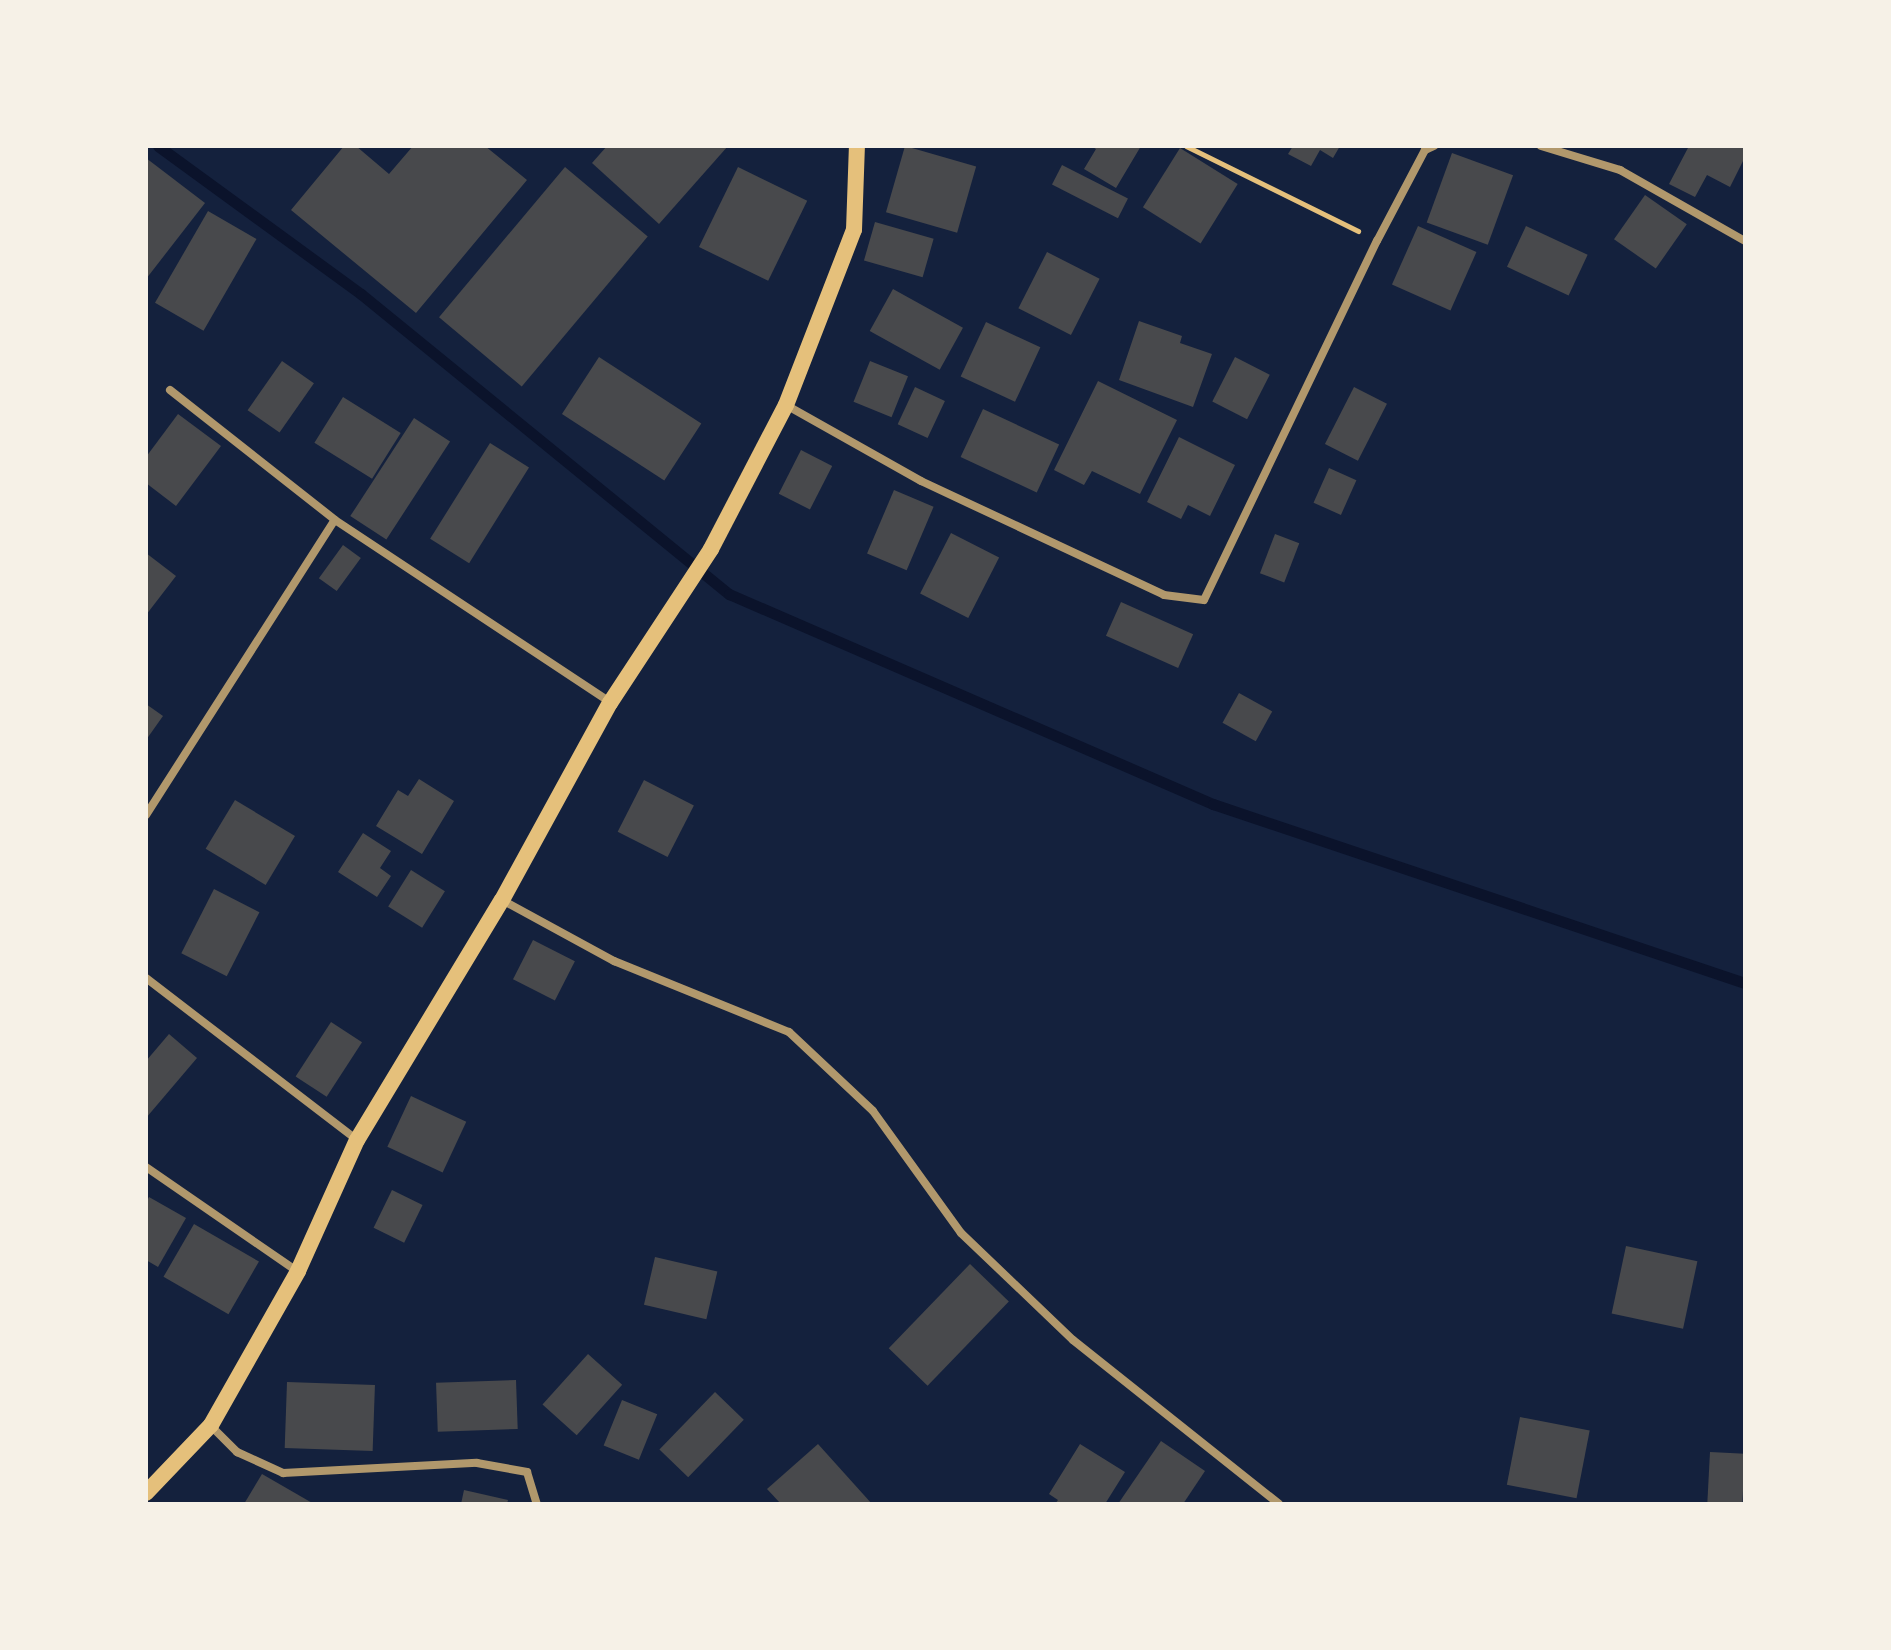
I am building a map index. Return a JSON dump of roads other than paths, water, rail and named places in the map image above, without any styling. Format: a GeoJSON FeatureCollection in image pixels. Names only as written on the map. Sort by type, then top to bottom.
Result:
{"type":"FeatureCollection","features":[{"type":"Feature","properties":{"kind":"main road"},"geometry":{"type":"LineString","coordinates":[[146,1493],[211,1425],[298,1271],[357,1140],[502,900],[610,703],[711,549],[786,405],[854,230],[857,146]]}},
{"type":"Feature","properties":{"kind":"street"},"geometry":{"type":"LineString","coordinates":[[786,405],[921,481],[1164,595],[1204,600],[1377,241],[1425,150],[1434,146]]}},
{"type":"Feature","properties":{"kind":"street"},"geometry":{"type":"LineString","coordinates":[[1541,146],[1620,170],[1745,241]]}},
{"type":"Feature","properties":{"kind":"street"},"geometry":{"type":"LineString","coordinates":[[170,390],[335,520],[610,703]]}},
{"type":"Feature","properties":{"kind":"street"},"geometry":{"type":"LineString","coordinates":[[146,815],[335,520]]}},
{"type":"Feature","properties":{"kind":"street"},"geometry":{"type":"LineString","coordinates":[[502,900],[614,961],[789,1032],[873,1111],[961,1233],[1073,1340],[1279,1504]]}},
{"type":"Feature","properties":{"kind":"street"},"geometry":{"type":"LineString","coordinates":[[146,978],[357,1140]]}},
{"type":"Feature","properties":{"kind":"street"},"geometry":{"type":"LineString","coordinates":[[146,1167],[298,1271]]}},
{"type":"Feature","properties":{"kind":"street"},"geometry":{"type":"LineString","coordinates":[[211,1425],[237,1452],[283,1473],[477,1463],[527,1472],[537,1504]]}},
{"type":"Feature","properties":{"kind":"waterway"},"geometry":{"type":"LineString","coordinates":[[158,146],[361,294],[729,594],[1213,804],[1745,983]]}}]}
